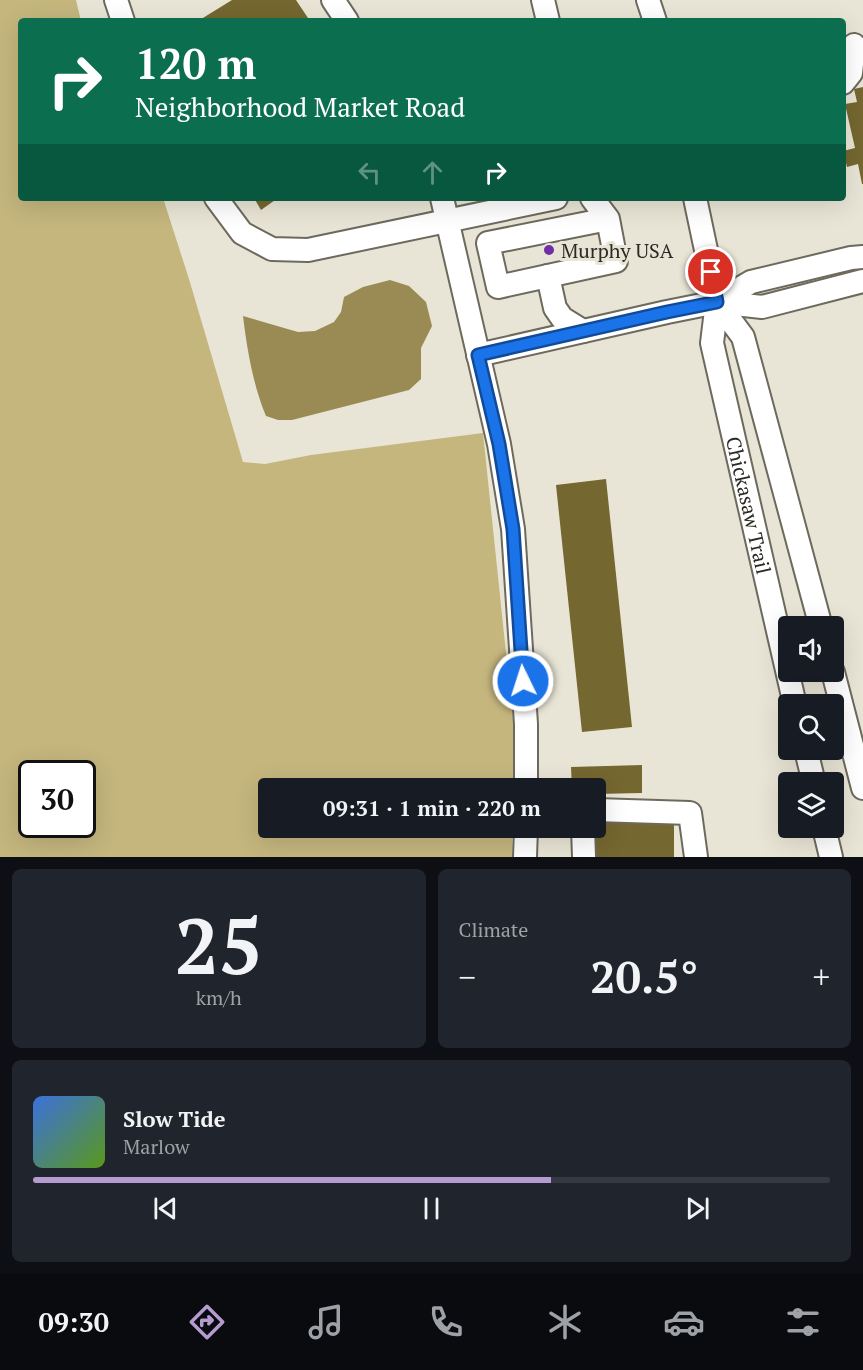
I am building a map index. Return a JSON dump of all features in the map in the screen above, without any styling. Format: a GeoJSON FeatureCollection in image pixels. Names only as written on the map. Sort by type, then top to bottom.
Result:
{"type":"FeatureCollection","features":[{"type":"Feature","properties":{"kind":"street"},"geometry":{"type":"LineString","coordinates":[[116,0],[122,18]]}},
{"type":"Feature","properties":{"kind":"street"},"geometry":{"type":"LineString","coordinates":[[333,0],[345,18]]}},
{"type":"Feature","properties":{"kind":"street"},"geometry":{"type":"LineString","coordinates":[[543,0],[547,18]]}},
{"type":"Feature","properties":{"kind":"street"},"geometry":{"type":"LineString","coordinates":[[648,0],[654,18]]}},
{"type":"Feature","properties":{"kind":"street"},"geometry":{"type":"LineString","coordinates":[[846,79],[851,73],[854,45]]}},
{"type":"Feature","properties":{"kind":"street"},"geometry":{"type":"LineString","coordinates":[[218,201],[242,233],[272,249],[308,250],[542,201]]}},
{"type":"Feature","properties":{"kind":"street"},"geometry":{"type":"LineString","coordinates":[[443,201],[499,444],[513,529],[526,724],[526,778]]}},
{"type":"Feature","properties":{"kind":"street"},"geometry":{"type":"LineString","coordinates":[[482,214],[498,287],[616,261],[608,219],[594,201]]}},
{"type":"Feature","properties":{"kind":"street","name":"Chickasaw Trail"},"geometry":{"type":"LineString","coordinates":[[696,201],[717,302],[712,343],[792,694]]}},
{"type":"Feature","properties":{"kind":"street"},"geometry":{"type":"LineString","coordinates":[[488,243],[608,219]]}},
{"type":"Feature","properties":{"kind":"street"},"geometry":{"type":"LineString","coordinates":[[478,355],[717,302],[751,282],[863,257]]}},
{"type":"Feature","properties":{"kind":"street"},"geometry":{"type":"LineString","coordinates":[[548,276],[555,308],[562,318],[583,331]]}},
{"type":"Feature","properties":{"kind":"street"},"geometry":{"type":"LineString","coordinates":[[717,302],[762,307],[863,281]]}},
{"type":"Feature","properties":{"kind":"street","name":"Chickasaw Trail"},"geometry":{"type":"LineString","coordinates":[[717,302],[743,337],[818,616]]}},
{"type":"Feature","properties":{"kind":"street"},"geometry":{"type":"LineString","coordinates":[[836,682],[863,788]]}},
{"type":"Feature","properties":{"kind":"street"},"geometry":{"type":"LineString","coordinates":[[606,810],[690,813],[696,857]]}},
{"type":"Feature","properties":{"kind":"street"},"geometry":{"type":"LineString","coordinates":[[525,857],[526,838]]}},
{"type":"Feature","properties":{"kind":"street"},"geometry":{"type":"LineString","coordinates":[[583,838],[584,857]]}},
{"type":"Feature","properties":{"kind":"street"},"geometry":{"type":"LineString","coordinates":[[826,838],[831,857]]}},
{"type":"Feature","properties":{"kind":"shaded area"},"geometry":{"type":"Polygon","coordinates":[[[0,0],[76,0],[80,18],[18,18],[18,201],[164,201],[243,462],[265,464],[311,455],[483,433],[513,720],[513,778],[258,778],[258,838],[512,838],[512,857],[0,857],[0,0]]]}},
{"type":"Feature","properties":{"kind":"shaded area"},"geometry":{"type":"Polygon","coordinates":[[[390,280],[409,286],[426,302],[432,326],[421,348],[421,379],[409,390],[292,420],[278,420],[266,416],[251,367],[243,316],[298,332],[315,331],[334,322],[341,312],[344,297],[363,287],[390,280]]]}},
{"type":"Feature","properties":{"kind":"building"},"geometry":{"type":"Polygon","coordinates":[[[232,0],[296,0],[308,18],[203,18],[232,0]]]}},
{"type":"Feature","properties":{"kind":"building"},"geometry":{"type":"Polygon","coordinates":[[[863,87],[863,184],[858,164],[847,167],[846,163],[846,150],[855,148],[846,108],[846,104],[857,102],[854,89],[863,87]]]}},
{"type":"Feature","properties":{"kind":"building"},"geometry":{"type":"Polygon","coordinates":[[[256,201],[274,201],[261,210],[256,201]]]}},
{"type":"Feature","properties":{"kind":"building"},"geometry":{"type":"Polygon","coordinates":[[[606,479],[632,727],[582,732],[556,485],[606,479]]]}},
{"type":"Feature","properties":{"kind":"building"},"geometry":{"type":"Polygon","coordinates":[[[642,765],[642,793],[606,794],[606,778],[572,778],[571,767],[642,765]]]}},
{"type":"Feature","properties":{"kind":"building"},"geometry":{"type":"Polygon","coordinates":[[[674,822],[674,857],[592,857],[592,838],[606,838],[606,823],[674,822]]]}},
{"type":"Feature","properties":{"kind":"place","name":"Murphy USA"},"geometry":{"type":"Point","coordinates":[549,250]}},
{"type":"Feature","properties":{"kind":"route"},"geometry":{"type":"LineString","coordinates":[[523,681],[513,529],[499,444],[478,355],[717,302],[711,272]]}}]}
